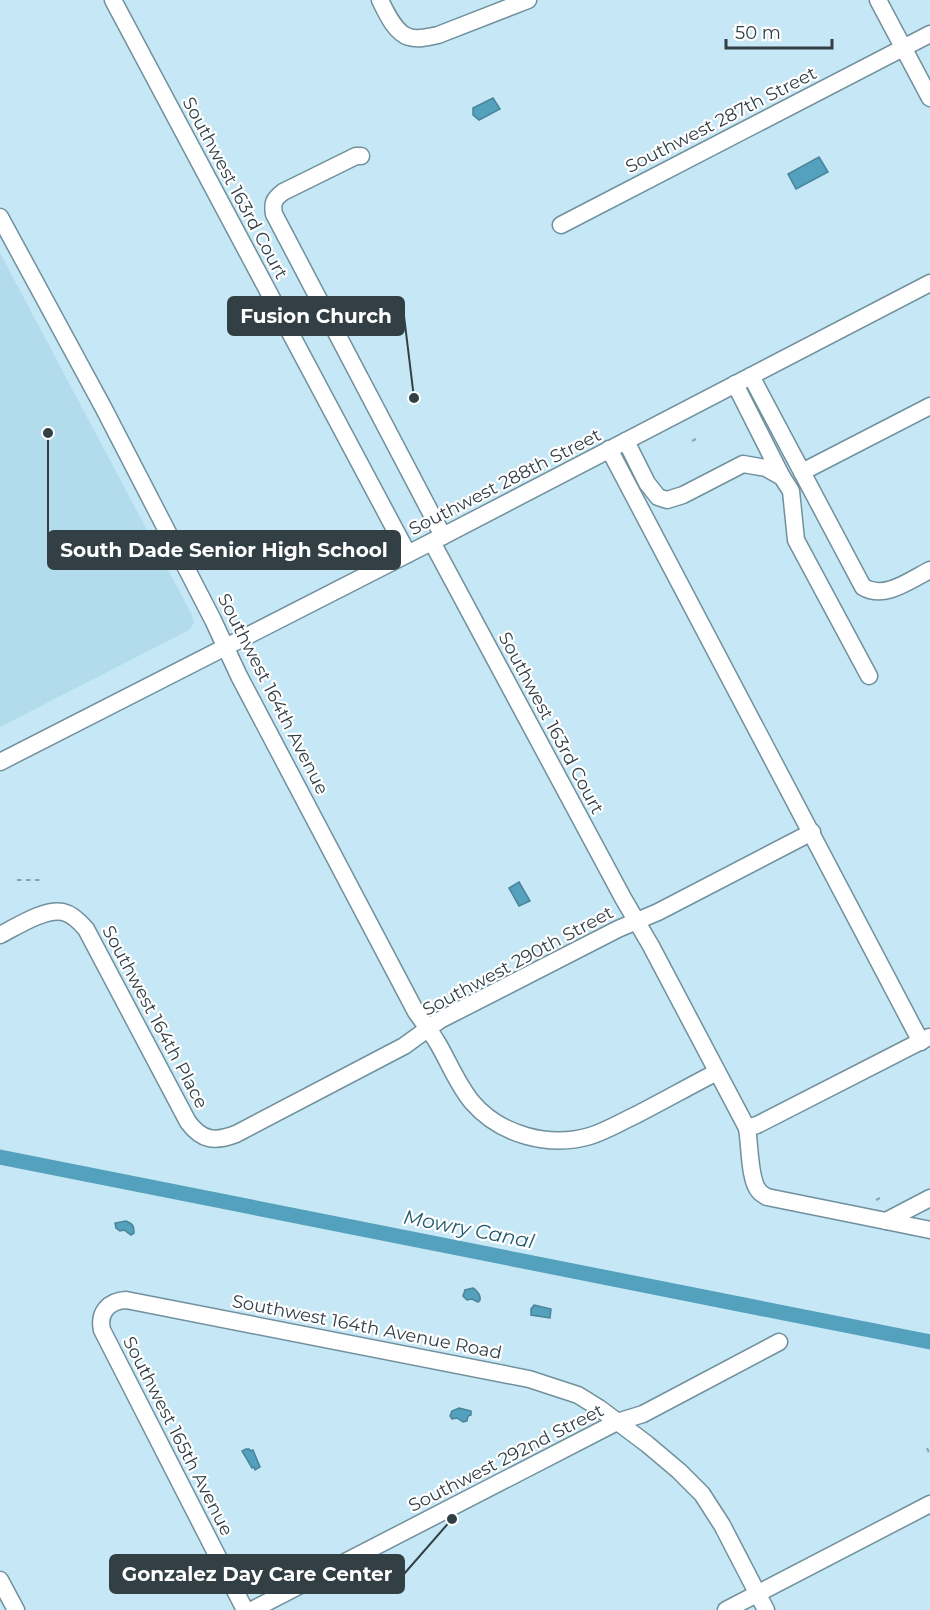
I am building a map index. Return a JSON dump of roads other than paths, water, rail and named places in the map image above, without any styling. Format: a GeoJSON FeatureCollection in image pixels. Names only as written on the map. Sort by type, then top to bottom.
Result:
{"type":"FeatureCollection","features":[{"type":"Feature","properties":{"kind":"street","name":"Southwest 163rd Court"},"geometry":{"type":"LineString","coordinates":[[113,0],[408,554]]}},
{"type":"Feature","properties":{"kind":"street"},"geometry":{"type":"LineString","coordinates":[[380,0],[397,27],[411,38],[438,35],[528,0]]}},
{"type":"Feature","properties":{"kind":"street"},"geometry":{"type":"LineString","coordinates":[[878,0],[930,98]]}},
{"type":"Feature","properties":{"kind":"street","name":"Southwest 287th Street"},"geometry":{"type":"LineString","coordinates":[[561,225],[930,34]]}},
{"type":"Feature","properties":{"kind":"street","name":"Southwest 163rd Court"},"geometry":{"type":"LineString","coordinates":[[361,156],[356,156],[283,192],[275,199],[274,213],[438,539],[636,922],[651,946],[747,1128]]}},
{"type":"Feature","properties":{"kind":"street","name":"Southwest 164th Avenue"},"geometry":{"type":"LineString","coordinates":[[0,217],[103,407],[213,620],[239,676],[416,1012],[437,1042],[462,1088],[479,1109],[493,1121],[526,1135],[547,1140],[579,1138],[599,1133],[717,1072]]}},
{"type":"Feature","properties":{"kind":"street","name":"Southwest 288th Street"},"geometry":{"type":"LineString","coordinates":[[0,762],[438,539],[930,282]]}},
{"type":"Feature","properties":{"kind":"street"},"geometry":{"type":"LineString","coordinates":[[752,376],[863,587],[871,591],[882,592],[930,570]]}},
{"type":"Feature","properties":{"kind":"street"},"geometry":{"type":"LineString","coordinates":[[735,384],[791,491],[796,540],[869,676]]}},
{"type":"Feature","properties":{"kind":"street"},"geometry":{"type":"LineString","coordinates":[[802,472],[930,406]]}},
{"type":"Feature","properties":{"kind":"street"},"geometry":{"type":"LineString","coordinates":[[626,441],[647,483],[658,496],[667,500],[683,495],[743,464],[766,468],[782,477]]}},
{"type":"Feature","properties":{"kind":"street"},"geometry":{"type":"LineString","coordinates":[[609,449],[812,832],[926,1039],[747,1128],[751,1173],[759,1191],[767,1197],[930,1230]]}},
{"type":"Feature","properties":{"kind":"street","name":"Southwest 290th Street"},"geometry":{"type":"LineString","coordinates":[[210,1139],[220,1139],[236,1134],[404,1046],[451,1015],[812,832]]}},
{"type":"Feature","properties":{"kind":"street","name":"Southwest 164th Place"},"geometry":{"type":"LineString","coordinates":[[0,935],[42,915],[54,912],[64,912],[86,929],[188,1122],[194,1131],[210,1139]]}},
{"type":"Feature","properties":{"kind":"street"},"geometry":{"type":"LineString","coordinates":[[886,1221],[930,1198]]}},
{"type":"Feature","properties":{"kind":"street","name":"Southwest 164th Avenue Road"},"geometry":{"type":"LineString","coordinates":[[104,1310],[114,1302],[126,1300],[529,1379],[578,1395],[617,1422]]}},
{"type":"Feature","properties":{"kind":"street","name":"Southwest 165th Avenue"},"geometry":{"type":"LineString","coordinates":[[104,1310],[101,1317],[102,1330],[245,1610]]}},
{"type":"Feature","properties":{"kind":"street","name":"Southwest 292nd Street"},"geometry":{"type":"LineString","coordinates":[[252,1610],[617,1422],[643,1414],[779,1342]]}},
{"type":"Feature","properties":{"kind":"street"},"geometry":{"type":"LineString","coordinates":[[617,1422],[665,1459],[702,1494],[716,1515],[766,1610]]}},
{"type":"Feature","properties":{"kind":"street"},"geometry":{"type":"LineString","coordinates":[[726,1610],[930,1504]]}},
{"type":"Feature","properties":{"kind":"street"},"geometry":{"type":"LineString","coordinates":[[0,1580],[16,1610]]}},
{"type":"Feature","properties":{"kind":"water"},"geometry":{"type":"Polygon","coordinates":[[[493,98],[500,109],[479,120],[473,115],[473,108],[493,98]]]}},
{"type":"Feature","properties":{"kind":"water"},"geometry":{"type":"Polygon","coordinates":[[[819,157],[828,172],[796,189],[788,174],[819,157]]]}},
{"type":"Feature","properties":{"kind":"water"},"geometry":{"type":"Polygon","coordinates":[[[519,882],[530,901],[519,906],[509,888],[519,882]]]}},
{"type":"Feature","properties":{"kind":"water"},"geometry":{"type":"Polygon","coordinates":[[[126,1221],[132,1224],[134,1233],[131,1235],[116,1228],[115,1223],[126,1221]]]}},
{"type":"Feature","properties":{"kind":"water"},"geometry":{"type":"Polygon","coordinates":[[[473,1288],[479,1295],[478,1302],[472,1299],[467,1300],[463,1296],[465,1290],[473,1288]]]}},
{"type":"Feature","properties":{"kind":"water"},"geometry":{"type":"Polygon","coordinates":[[[534,1305],[551,1309],[550,1318],[531,1315],[534,1305]]]}},
{"type":"Feature","properties":{"kind":"water"},"geometry":{"type":"Polygon","coordinates":[[[459,1408],[471,1411],[467,1421],[452,1419],[450,1416],[452,1411],[459,1408]]]}},
{"type":"Feature","properties":{"kind":"water"},"geometry":{"type":"Polygon","coordinates":[[[253,1450],[260,1467],[255,1470],[242,1451],[253,1450]]]}},
{"type":"Feature","properties":{"kind":"waterway","name":"Mowry Canal"},"geometry":{"type":"LineString","coordinates":[[0,1157],[930,1342]]}},
{"type":"Feature","properties":{"kind":"place","name":"Fusion Church"},"geometry":{"type":"Point","coordinates":[414,398]}},
{"type":"Feature","properties":{"kind":"place","name":"South Dade Senior High School"},"geometry":{"type":"Point","coordinates":[48,433]}},
{"type":"Feature","properties":{"kind":"place","name":"Gonzalez Day Care Center"},"geometry":{"type":"Point","coordinates":[452,1519]}}]}
